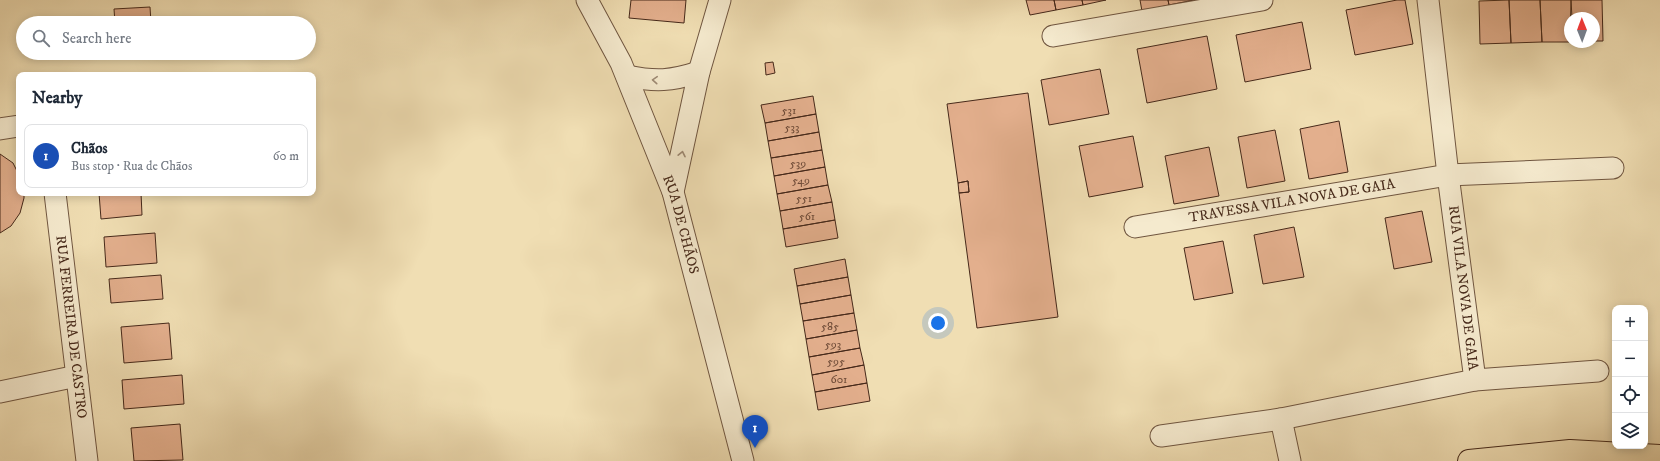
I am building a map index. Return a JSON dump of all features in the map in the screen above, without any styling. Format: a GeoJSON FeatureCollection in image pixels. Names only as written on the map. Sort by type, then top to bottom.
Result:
{"type":"FeatureCollection","features":[{"type":"Feature","properties":{"kind":"main road"},"geometry":{"type":"LineString","coordinates":[[1469,461],[1571,456],[1660,456]]}},
{"type":"Feature","properties":{"kind":"street","name":"RUA DE CHÃOS"},"geometry":{"type":"LineString","coordinates":[[587,0],[627,76],[673,192],[743,461]]}},
{"type":"Feature","properties":{"kind":"street"},"geometry":{"type":"LineString","coordinates":[[673,192],[700,72],[720,0]]}},
{"type":"Feature","properties":{"kind":"street"},"geometry":{"type":"LineString","coordinates":[[1052,36],[1262,0]]}},
{"type":"Feature","properties":{"kind":"street","name":"RUA VILA NOVA DE GAIA"},"geometry":{"type":"LineString","coordinates":[[1161,436],[1281,419],[1475,380],[1448,175],[1428,0]]}},
{"type":"Feature","properties":{"kind":"street"},"geometry":{"type":"LineString","coordinates":[[627,76],[644,80],[664,81],[700,72]]}},
{"type":"Feature","properties":{"kind":"street"},"geometry":{"type":"LineString","coordinates":[[0,129],[16,126]]}},
{"type":"Feature","properties":{"kind":"street","name":"TRAVESSA VILA NOVA DE GAIA"},"geometry":{"type":"LineString","coordinates":[[1135,227],[1448,175],[1613,168]]}},
{"type":"Feature","properties":{"kind":"street","name":"RUA FERREIRA DE CASTRO"},"geometry":{"type":"LineString","coordinates":[[55,196],[88,461]]}},
{"type":"Feature","properties":{"kind":"street"},"geometry":{"type":"LineString","coordinates":[[1475,380],[1598,371]]}},
{"type":"Feature","properties":{"kind":"street"},"geometry":{"type":"LineString","coordinates":[[0,392],[77,376]]}},
{"type":"Feature","properties":{"kind":"street"},"geometry":{"type":"LineString","coordinates":[[1281,419],[1290,461]]}},
{"type":"Feature","properties":{"kind":"building"},"geometry":{"type":"Polygon","coordinates":[[[631,0],[686,0],[684,23],[629,18],[631,0]]]}},
{"type":"Feature","properties":{"kind":"building"},"geometry":{"type":"Polygon","coordinates":[[[1026,0],[1054,0],[1056,10],[1030,15],[1026,0]]]}},
{"type":"Feature","properties":{"kind":"building"},"geometry":{"type":"Polygon","coordinates":[[[1054,0],[1082,0],[1083,5],[1056,10],[1054,0]]]}},
{"type":"Feature","properties":{"kind":"building"},"geometry":{"type":"Polygon","coordinates":[[[1082,0],[1106,0],[1083,5],[1082,0]]]}},
{"type":"Feature","properties":{"kind":"building"},"geometry":{"type":"Polygon","coordinates":[[[1140,0],[1168,0],[1169,5],[1142,11],[1140,0]]]}},
{"type":"Feature","properties":{"kind":"building"},"geometry":{"type":"Polygon","coordinates":[[[1168,0],[1194,0],[1169,5],[1168,0]]]}},
{"type":"Feature","properties":{"kind":"building"},"geometry":{"type":"Polygon","coordinates":[[[1397,0],[1405,0],[1413,44],[1355,55],[1346,10],[1397,0]]]}},
{"type":"Feature","properties":{"kind":"building"},"geometry":{"type":"Polygon","coordinates":[[[1509,0],[1540,0],[1542,42],[1511,43],[1509,0]]]}},
{"type":"Feature","properties":{"kind":"building"},"geometry":{"type":"Polygon","coordinates":[[[1509,0],[1511,43],[1480,44],[1479,1],[1509,0]]]}},
{"type":"Feature","properties":{"kind":"building"},"geometry":{"type":"Polygon","coordinates":[[[1540,0],[1571,0],[1571,12],[1564,12],[1564,42],[1542,42],[1540,0]]]}},
{"type":"Feature","properties":{"kind":"building"},"geometry":{"type":"Polygon","coordinates":[[[1571,0],[1602,0],[1603,41],[1600,41],[1600,12],[1572,12],[1571,0]]]}},
{"type":"Feature","properties":{"kind":"building"},"geometry":{"type":"Polygon","coordinates":[[[150,7],[151,16],[114,16],[114,9],[150,7]]]}},
{"type":"Feature","properties":{"kind":"building"},"geometry":{"type":"Polygon","coordinates":[[[1302,22],[1311,69],[1245,82],[1236,35],[1302,22]]]}},
{"type":"Feature","properties":{"kind":"building"},"geometry":{"type":"Polygon","coordinates":[[[1207,36],[1217,89],[1147,103],[1137,49],[1207,36]]]}},
{"type":"Feature","properties":{"kind":"building"},"geometry":{"type":"Polygon","coordinates":[[[773,62],[775,73],[766,75],[765,63],[773,62]]]}},
{"type":"Feature","properties":{"kind":"building"},"geometry":{"type":"Polygon","coordinates":[[[1100,69],[1109,114],[1049,125],[1041,80],[1100,69]]]}},
{"type":"Feature","properties":{"kind":"building"},"geometry":{"type":"Polygon","coordinates":[[[1028,93],[1058,317],[977,328],[959,193],[969,192],[968,181],[958,183],[947,104],[1028,93]]]}},
{"type":"Feature","properties":{"kind":"building"},"geometry":{"type":"Polygon","coordinates":[[[813,96],[816,114],[765,123],[761,105],[813,96]]]}},
{"type":"Feature","properties":{"kind":"building"},"geometry":{"type":"Polygon","coordinates":[[[816,114],[819,132],[768,141],[765,123],[816,114]]]}},
{"type":"Feature","properties":{"kind":"building"},"geometry":{"type":"Polygon","coordinates":[[[1339,121],[1348,172],[1309,179],[1300,129],[1339,121]]]}},
{"type":"Feature","properties":{"kind":"building"},"geometry":{"type":"Polygon","coordinates":[[[1275,130],[1285,181],[1247,188],[1238,137],[1275,130]]]}},
{"type":"Feature","properties":{"kind":"building"},"geometry":{"type":"Polygon","coordinates":[[[819,132],[822,150],[771,158],[768,141],[819,132]]]}},
{"type":"Feature","properties":{"kind":"building"},"geometry":{"type":"Polygon","coordinates":[[[1133,136],[1143,187],[1089,197],[1079,146],[1133,136]]]}},
{"type":"Feature","properties":{"kind":"building"},"geometry":{"type":"Polygon","coordinates":[[[1209,147],[1219,196],[1174,204],[1165,156],[1209,147]]]}},
{"type":"Feature","properties":{"kind":"building"},"geometry":{"type":"Polygon","coordinates":[[[822,150],[825,167],[774,176],[771,158],[822,150]]]}},
{"type":"Feature","properties":{"kind":"building"},"geometry":{"type":"Polygon","coordinates":[[[0,154],[13,163],[16,169],[16,196],[24,196],[24,198],[20,213],[11,226],[0,233],[0,154]]]}},
{"type":"Feature","properties":{"kind":"building"},"geometry":{"type":"Polygon","coordinates":[[[825,167],[828,185],[777,194],[774,176],[825,167]]]}},
{"type":"Feature","properties":{"kind":"building"},"geometry":{"type":"Polygon","coordinates":[[[968,181],[969,192],[959,193],[958,183],[968,181]]]}},
{"type":"Feature","properties":{"kind":"building"},"geometry":{"type":"Polygon","coordinates":[[[828,185],[832,202],[780,211],[777,194],[828,185]]]}},
{"type":"Feature","properties":{"kind":"building"},"geometry":{"type":"Polygon","coordinates":[[[99,196],[141,196],[142,215],[101,219],[99,196]]]}},
{"type":"Feature","properties":{"kind":"building"},"geometry":{"type":"Polygon","coordinates":[[[832,202],[835,220],[783,229],[780,211],[832,202]]]}},
{"type":"Feature","properties":{"kind":"building"},"geometry":{"type":"Polygon","coordinates":[[[1422,211],[1432,262],[1394,269],[1385,218],[1422,211]]]}},
{"type":"Feature","properties":{"kind":"building"},"geometry":{"type":"Polygon","coordinates":[[[835,220],[838,238],[786,247],[783,229],[835,220]]]}},
{"type":"Feature","properties":{"kind":"building"},"geometry":{"type":"Polygon","coordinates":[[[1294,227],[1304,277],[1263,284],[1254,235],[1294,227]]]}},
{"type":"Feature","properties":{"kind":"building"},"geometry":{"type":"Polygon","coordinates":[[[155,233],[157,263],[106,267],[104,237],[155,233]]]}},
{"type":"Feature","properties":{"kind":"building"},"geometry":{"type":"Polygon","coordinates":[[[1223,241],[1233,293],[1194,300],[1184,248],[1223,241]]]}},
{"type":"Feature","properties":{"kind":"building"},"geometry":{"type":"Polygon","coordinates":[[[845,259],[848,277],[797,286],[794,269],[845,259]]]}},
{"type":"Feature","properties":{"kind":"building"},"geometry":{"type":"Polygon","coordinates":[[[161,275],[163,299],[111,303],[109,279],[161,275]]]}},
{"type":"Feature","properties":{"kind":"building"},"geometry":{"type":"Polygon","coordinates":[[[848,277],[851,295],[800,304],[797,286],[848,277]]]}},
{"type":"Feature","properties":{"kind":"building"},"geometry":{"type":"Polygon","coordinates":[[[851,295],[854,313],[803,321],[800,304],[851,295]]]}},
{"type":"Feature","properties":{"kind":"building"},"geometry":{"type":"Polygon","coordinates":[[[854,313],[857,330],[806,339],[803,321],[854,313]]]}},
{"type":"Feature","properties":{"kind":"building"},"geometry":{"type":"Polygon","coordinates":[[[169,323],[172,359],[124,363],[121,327],[169,323]]]}},
{"type":"Feature","properties":{"kind":"building"},"geometry":{"type":"Polygon","coordinates":[[[857,330],[860,348],[809,357],[806,339],[857,330]]]}},
{"type":"Feature","properties":{"kind":"building"},"geometry":{"type":"Polygon","coordinates":[[[860,348],[864,365],[812,375],[809,357],[860,348]]]}},
{"type":"Feature","properties":{"kind":"building"},"geometry":{"type":"Polygon","coordinates":[[[864,365],[867,383],[815,392],[812,375],[864,365]]]}},
{"type":"Feature","properties":{"kind":"building"},"geometry":{"type":"Polygon","coordinates":[[[182,375],[184,404],[124,409],[122,380],[182,375]]]}},
{"type":"Feature","properties":{"kind":"building"},"geometry":{"type":"Polygon","coordinates":[[[867,383],[870,401],[818,410],[815,392],[867,383]]]}},
{"type":"Feature","properties":{"kind":"building"},"geometry":{"type":"Polygon","coordinates":[[[180,424],[183,460],[134,461],[131,428],[180,424]]]}},
{"type":"Feature","properties":{"kind":"place","name":"Chãos"},"geometry":{"type":"Point","coordinates":[755,448]}}]}
